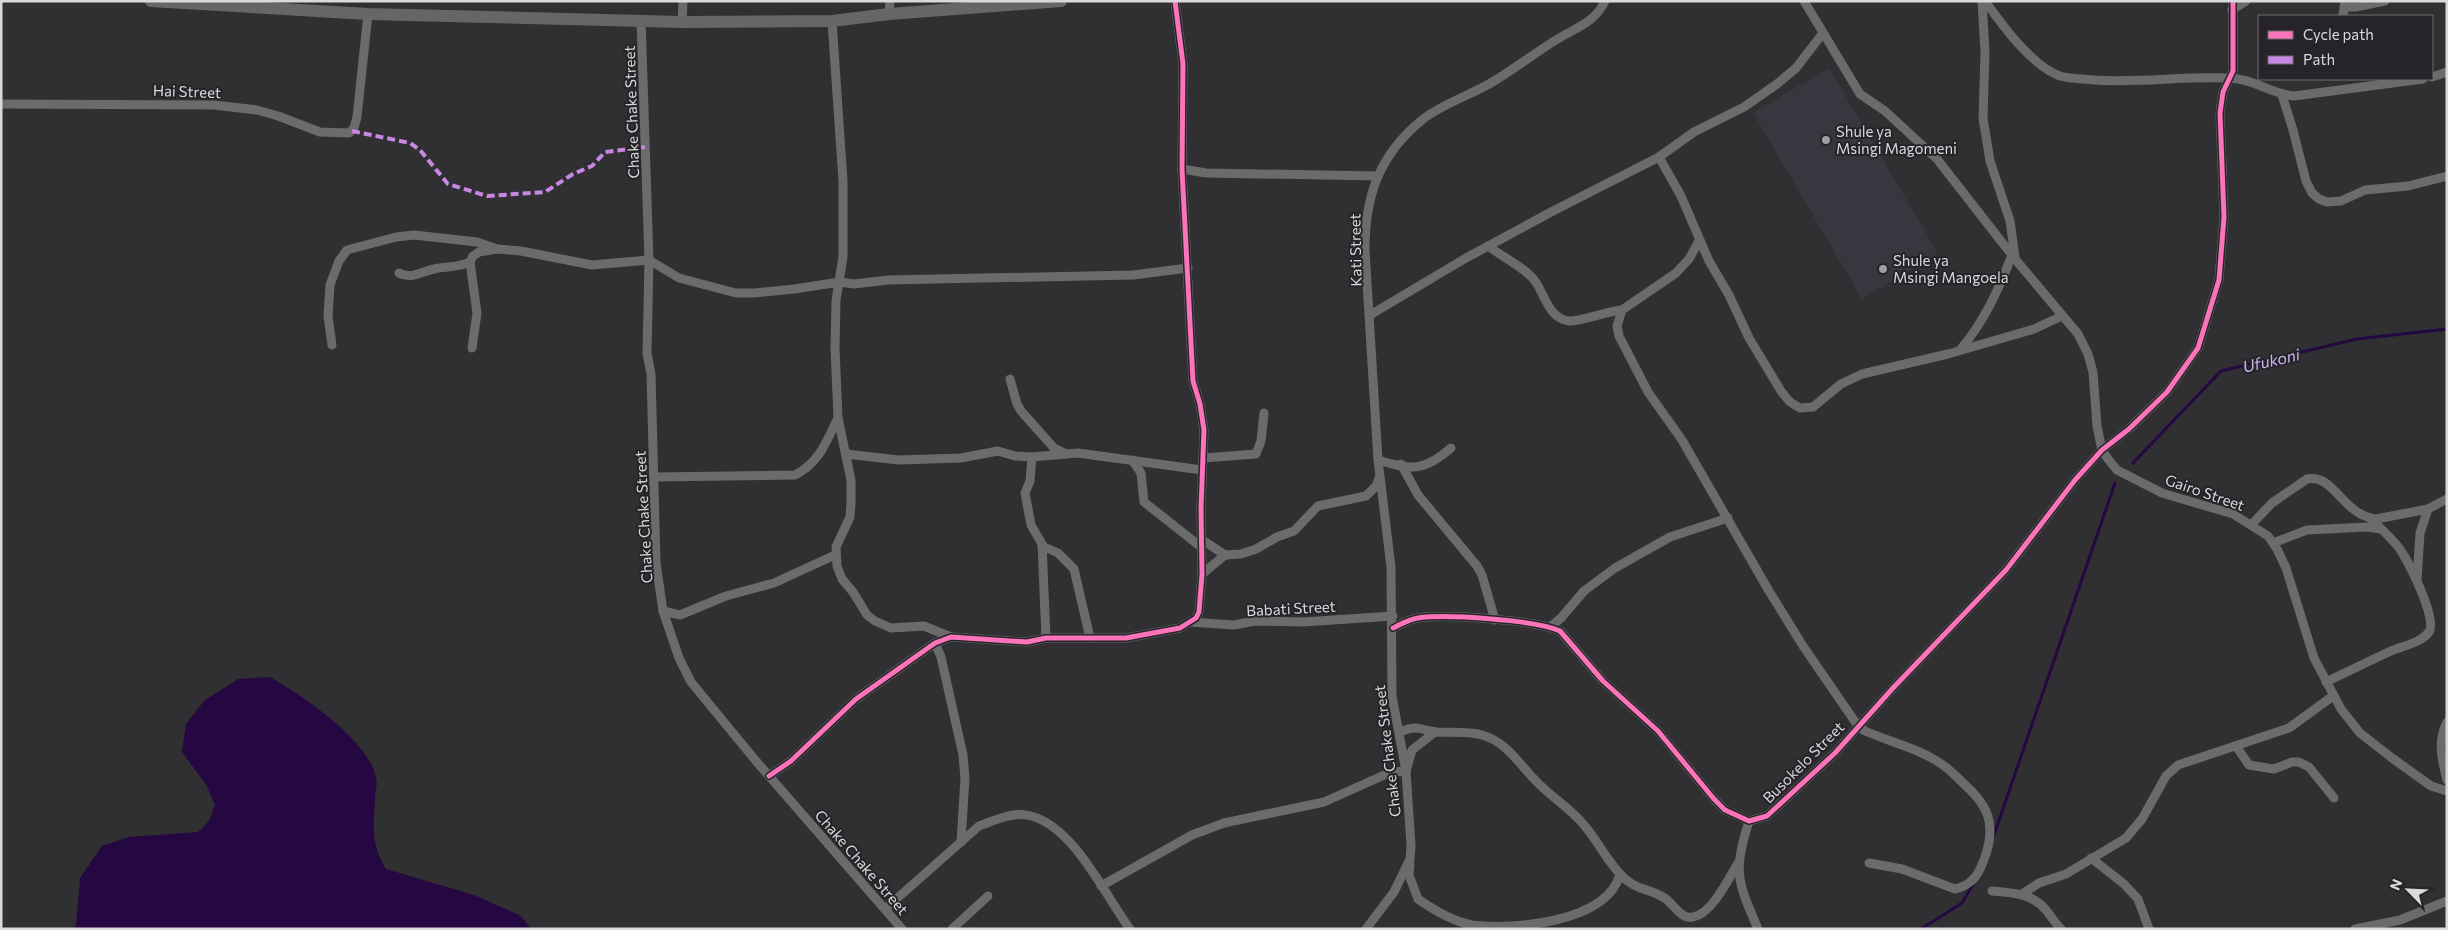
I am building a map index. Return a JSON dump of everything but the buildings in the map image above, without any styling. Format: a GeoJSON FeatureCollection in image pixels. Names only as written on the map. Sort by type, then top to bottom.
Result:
{"type":"FeatureCollection","features":[{"type":"Feature","properties":{"kind":"street"},"geometry":{"type":"LineString","coordinates":[[151,1],[368,14],[682,22],[832,21],[890,8],[1061,1]]}},
{"type":"Feature","properties":{"kind":"street"},"geometry":{"type":"LineString","coordinates":[[682,22],[684,1]]}},
{"type":"Feature","properties":{"kind":"street"},"geometry":{"type":"LineString","coordinates":[[769,776],[791,761],[856,699],[935,643],[951,637],[969,636],[1027,642],[1046,638],[1126,638],[1173,630],[1190,622],[1199,612],[1202,574],[1204,430],[1200,404],[1193,381],[1182,169],[1183,64],[1175,1]]}},
{"type":"Feature","properties":{"kind":"street","name":"Kati Street"},"geometry":{"type":"LineString","coordinates":[[1393,616],[1391,567],[1378,460],[1370,315],[1365,222],[1370,196],[1378,176],[1394,151],[1423,120],[1490,84],[1558,39],[1590,22],[1605,1]]}},
{"type":"Feature","properties":{"kind":"street","name":"Gairo Street"},"geometry":{"type":"LineString","coordinates":[[1804,1],[1860,94],[1885,111],[1937,158],[2014,257],[2078,334],[2088,354],[2093,372],[2097,426],[2102,450],[2117,470],[2162,493],[2233,514],[2252,524],[2274,543],[2286,568],[2314,658],[2333,696],[2360,733],[2420,779],[2447,791]]}},
{"type":"Feature","properties":{"kind":"street"},"geometry":{"type":"LineString","coordinates":[[1983,1],[2000,22],[2042,66],[2061,76],[2107,81],[2231,78],[2248,81],[2282,95],[2294,96],[2417,80]]}},
{"type":"Feature","properties":{"kind":"street"},"geometry":{"type":"LineString","coordinates":[[1960,350],[1980,324],[2002,284],[2014,257],[2008,214],[1990,161],[1982,118],[1985,46],[1983,1]]}},
{"type":"Feature","properties":{"kind":"street"},"geometry":{"type":"LineString","coordinates":[[2233,6],[2246,1]]}},
{"type":"Feature","properties":{"kind":"street"},"geometry":{"type":"LineString","coordinates":[[2344,8],[2385,1]]}},
{"type":"Feature","properties":{"kind":"street","name":"Busokelo Street"},"geometry":{"type":"LineString","coordinates":[[1749,821],[1760,819],[1772,812],[1835,753],[1858,726],[2002,576],[2030,542],[2075,480],[2102,450],[2129,429],[2167,392],[2198,348],[2219,280],[2224,216],[2220,112],[2223,92],[2231,78],[2233,63],[2233,6]]}},
{"type":"Feature","properties":{"kind":"street","name":"Hai Street"},"geometry":{"type":"LineString","coordinates":[[1,104],[214,105],[257,110],[320,132],[335,134],[352,131],[357,117],[368,14]]}},
{"type":"Feature","properties":{"kind":"street","name":"Chake Chake Street"},"geometry":{"type":"LineString","coordinates":[[641,20],[649,260],[647,353],[652,374],[655,477],[653,510],[656,563],[663,611],[677,654],[691,682],[769,776],[902,929]]}},
{"type":"Feature","properties":{"kind":"street"},"geometry":{"type":"LineString","coordinates":[[832,21],[842,148],[844,240],[834,329],[838,418],[850,480],[850,517],[835,555],[842,579],[867,615],[875,621],[891,628],[924,626],[951,637]]}},
{"type":"Feature","properties":{"kind":"street"},"geometry":{"type":"LineString","coordinates":[[1370,315],[1488,246],[1659,156],[1694,132],[1722,120],[1777,84],[1796,68],[1822,33]]}},
{"type":"Feature","properties":{"kind":"street"},"geometry":{"type":"LineString","coordinates":[[2433,77],[2447,72]]}},
{"type":"Feature","properties":{"kind":"street"},"geometry":{"type":"LineString","coordinates":[[2332,90],[2333,80]]}},
{"type":"Feature","properties":{"kind":"street"},"geometry":{"type":"LineString","coordinates":[[2282,95],[2294,130],[2306,181],[2312,193],[2319,199],[2327,202],[2341,201],[2365,190],[2408,186],[2447,176]]}},
{"type":"Feature","properties":{"kind":"street"},"geometry":{"type":"LineString","coordinates":[[1659,156],[1681,196],[1699,242],[1762,360],[1780,391],[1790,402],[1800,408],[1813,407],[1841,384],[1862,374],[1960,350],[2034,329],[2062,316]]}},
{"type":"Feature","properties":{"kind":"street"},"geometry":{"type":"LineString","coordinates":[[1182,169],[1206,172],[1378,176]]}},
{"type":"Feature","properties":{"kind":"street"},"geometry":{"type":"LineString","coordinates":[[332,345],[328,316],[330,285],[339,261],[347,250],[396,237],[414,235],[477,242],[497,249]]}},
{"type":"Feature","properties":{"kind":"street"},"geometry":{"type":"LineString","coordinates":[[1488,246],[1530,274],[1552,311],[1561,319],[1572,321],[1604,312],[1622,310],[1676,273],[1689,259],[1699,242]]}},
{"type":"Feature","properties":{"kind":"street"},"geometry":{"type":"LineString","coordinates":[[472,348],[477,313],[470,262],[478,252],[497,249],[521,251],[592,265],[649,260],[679,278],[736,293],[774,291],[840,282],[854,284],[888,280],[1133,275],[1188,268]]}},
{"type":"Feature","properties":{"kind":"street"},"geometry":{"type":"LineString","coordinates":[[399,273],[416,275],[431,269],[457,267],[470,262]]}},
{"type":"Feature","properties":{"kind":"street"},"geometry":{"type":"LineString","coordinates":[[1622,310],[1617,326],[1619,336],[1648,392],[1682,440],[1803,646],[1858,726],[1865,731],[1920,752],[1941,763],[1978,796],[1984,804],[1990,826],[1990,839],[1978,874],[1972,882],[1957,889],[1902,869],[1869,863]]}},
{"type":"Feature","properties":{"kind":"street"},"geometry":{"type":"LineString","coordinates":[[1010,379],[1017,404],[1021,411],[1054,448],[1066,454]]}},
{"type":"Feature","properties":{"kind":"street"},"geometry":{"type":"LineString","coordinates":[[1203,458],[1256,454],[1261,440],[1264,413]]}},
{"type":"Feature","properties":{"kind":"street"},"geometry":{"type":"LineString","coordinates":[[655,477],[795,475],[809,468],[815,462],[838,418]]}},
{"type":"Feature","properties":{"kind":"street"},"geometry":{"type":"LineString","coordinates":[[1378,460],[1416,468],[1429,464],[1450,448]]}},
{"type":"Feature","properties":{"kind":"street"},"geometry":{"type":"LineString","coordinates":[[846,454],[899,460],[944,460],[998,451],[1015,456],[1032,457],[1078,453],[1202,470]]}},
{"type":"Feature","properties":{"kind":"street"},"geometry":{"type":"LineString","coordinates":[[1032,457],[1031,478],[1025,493],[1031,525],[1040,537],[1042,546],[1046,638]]}},
{"type":"Feature","properties":{"kind":"street"},"geometry":{"type":"LineString","coordinates":[[1132,460],[1141,473],[1144,502],[1201,543],[1224,555],[1241,554],[1256,549],[1277,537],[1294,531],[1318,506],[1366,496],[1376,486],[1380,474]]}},
{"type":"Feature","properties":{"kind":"street"},"geometry":{"type":"LineString","coordinates":[[1400,464],[1418,495],[1477,566],[1482,575],[1495,620]]}},
{"type":"Feature","properties":{"kind":"street"},"geometry":{"type":"LineString","coordinates":[[2252,524],[2272,503],[2307,479],[2313,478],[2328,483],[2346,505],[2370,518],[2399,547],[2417,580],[2431,622],[2429,632],[2410,644],[2326,682]]}},
{"type":"Feature","properties":{"kind":"street"},"geometry":{"type":"LineString","coordinates":[[2370,518],[2376,519],[2428,509],[2447,499]]}},
{"type":"Feature","properties":{"kind":"street"},"geometry":{"type":"LineString","coordinates":[[2417,580],[2420,532],[2428,509]]}},
{"type":"Feature","properties":{"kind":"street"},"geometry":{"type":"LineString","coordinates":[[1550,626],[1561,618],[1584,591],[1615,568],[1670,536],[1728,518]]}},
{"type":"Feature","properties":{"kind":"street"},"geometry":{"type":"LineString","coordinates":[[2274,543],[2307,530],[2367,527],[2381,529]]}},
{"type":"Feature","properties":{"kind":"street"},"geometry":{"type":"LineString","coordinates":[[1042,546],[1058,553],[1074,569],[1090,638]]}},
{"type":"Feature","properties":{"kind":"street"},"geometry":{"type":"LineString","coordinates":[[663,611],[680,615],[726,596],[774,583],[835,555]]}},
{"type":"Feature","properties":{"kind":"street"},"geometry":{"type":"LineString","coordinates":[[1202,574],[1224,555]]}},
{"type":"Feature","properties":{"kind":"street","name":"Chake Chake Street"},"geometry":{"type":"LineString","coordinates":[[1366,929],[1394,892],[1410,859],[1411,846],[1406,771],[1392,696],[1393,616]]}},
{"type":"Feature","properties":{"kind":"street","name":"Babati Street"},"geometry":{"type":"LineString","coordinates":[[1190,622],[1234,625],[1255,621],[1303,622],[1393,616]]}},
{"type":"Feature","properties":{"kind":"street"},"geometry":{"type":"LineString","coordinates":[[1393,628],[1416,618],[1495,620],[1550,626],[1564,635],[1603,681],[1658,731],[1690,768],[1703,788],[1725,810],[1749,821],[1738,863],[1738,878],[1758,929]]}},
{"type":"Feature","properties":{"kind":"street"},"geometry":{"type":"LineString","coordinates":[[935,643],[941,657],[963,755],[965,778],[961,842]]}},
{"type":"Feature","properties":{"kind":"street"},"geometry":{"type":"LineString","coordinates":[[2022,894],[2039,883],[2066,874],[2118,843],[2134,830],[2172,769],[2195,758],[2289,728],[2333,696]]}},
{"type":"Feature","properties":{"kind":"street"},"geometry":{"type":"LineString","coordinates":[[2447,722],[2442,738],[2441,752],[2447,780]]}},
{"type":"Feature","properties":{"kind":"street"},"geometry":{"type":"LineString","coordinates":[[1400,732],[1414,726],[1435,732],[1481,735],[1505,747],[1520,761],[1535,780],[1582,823],[1620,874],[1640,889],[1658,894],[1685,917],[1692,918],[1698,916],[1714,902],[1738,863]]}},
{"type":"Feature","properties":{"kind":"street"},"geometry":{"type":"LineString","coordinates":[[1101,886],[1192,835],[1217,825],[1324,802],[1391,772],[1406,771],[1412,750],[1435,732]]}},
{"type":"Feature","properties":{"kind":"street"},"geometry":{"type":"LineString","coordinates":[[2236,746],[2249,765],[2274,769],[2292,762],[2299,762],[2309,767],[2334,798]]}},
{"type":"Feature","properties":{"kind":"street"},"geometry":{"type":"LineString","coordinates":[[885,909],[941,862],[979,826],[997,819],[1018,815],[1031,816],[1046,822],[1062,834],[1130,929]]}},
{"type":"Feature","properties":{"kind":"street"},"geometry":{"type":"LineString","coordinates":[[2091,858],[2124,884],[2138,899],[2144,922],[2149,929]]}},
{"type":"Feature","properties":{"kind":"street"},"geometry":{"type":"LineString","coordinates":[[1410,859],[1409,874],[1418,899],[1445,916],[1460,922],[1495,928],[1547,926],[1572,917],[1599,902],[1616,886],[1620,874]]}},
{"type":"Feature","properties":{"kind":"street"},"geometry":{"type":"LineString","coordinates":[[1992,890],[2022,894],[2045,908],[2061,929]]}},
{"type":"Feature","properties":{"kind":"street"},"geometry":{"type":"LineString","coordinates":[[952,929],[988,896]]}},
{"type":"Feature","properties":{"kind":"street"},"geometry":{"type":"LineString","coordinates":[[2355,929],[2400,920],[2447,901]]}},
{"type":"Feature","properties":{"kind":"shaded area"},"geometry":{"type":"Polygon","coordinates":[[[1829,68],[1938,253],[1862,299],[1753,113],[1829,68]]]}},
{"type":"Feature","properties":{"kind":"shaded area"},"geometry":{"type":"Polygon","coordinates":[[[270,677],[299,695],[332,720],[361,748],[376,777],[374,836],[375,844],[386,869],[474,895],[521,916],[531,929],[73,929],[76,925],[80,878],[102,846],[129,837],[198,832],[209,821],[215,805],[207,786],[182,752],[186,724],[204,701],[238,679],[270,677]]]}},
{"type":"Feature","properties":{"kind":"waterway","name":"Ufukoni"},"geometry":{"type":"LineString","coordinates":[[2133,463],[2221,371],[2357,339],[2447,329]]}},
{"type":"Feature","properties":{"kind":"waterway"},"geometry":{"type":"LineString","coordinates":[[1994,835],[2115,483]]}},
{"type":"Feature","properties":{"kind":"waterway"},"geometry":{"type":"LineString","coordinates":[[1921,929],[1962,903],[1974,883]]}},
{"type":"Feature","properties":{"kind":"marked path"},"geometry":{"type":"LineString","coordinates":[[352,131],[410,143],[420,150],[448,184],[487,196],[545,192],[573,174],[592,166],[605,152],[645,147]]}},
{"type":"Feature","properties":{"kind":"cycle path"},"geometry":{"type":"LineString","coordinates":[[769,776],[791,761],[856,699],[935,643],[951,637],[1027,642],[1046,638],[1126,638],[1180,628],[1196,618],[1199,612],[1202,574],[1201,508],[1204,430],[1200,404],[1193,381],[1182,169],[1183,64],[1175,1]]}},
{"type":"Feature","properties":{"kind":"cycle path"},"geometry":{"type":"LineString","coordinates":[[1393,628],[1415,619],[1448,617],[1512,621],[1560,631],[1603,681],[1658,731],[1725,810],[1749,821],[1767,816],[1835,753],[1893,688],[2006,570],[2075,480],[2102,450],[2129,429],[2167,392],[2198,348],[2219,280],[2224,217],[2220,113],[2223,92],[2233,71],[2233,1]]}},
{"type":"Feature","properties":{"kind":"place","name":"Shule ya Msingi Magomeni"},"geometry":{"type":"Point","coordinates":[1826,140]}},
{"type":"Feature","properties":{"kind":"place","name":"Shule ya Msingi Mangoela"},"geometry":{"type":"Point","coordinates":[1883,269]}}]}
